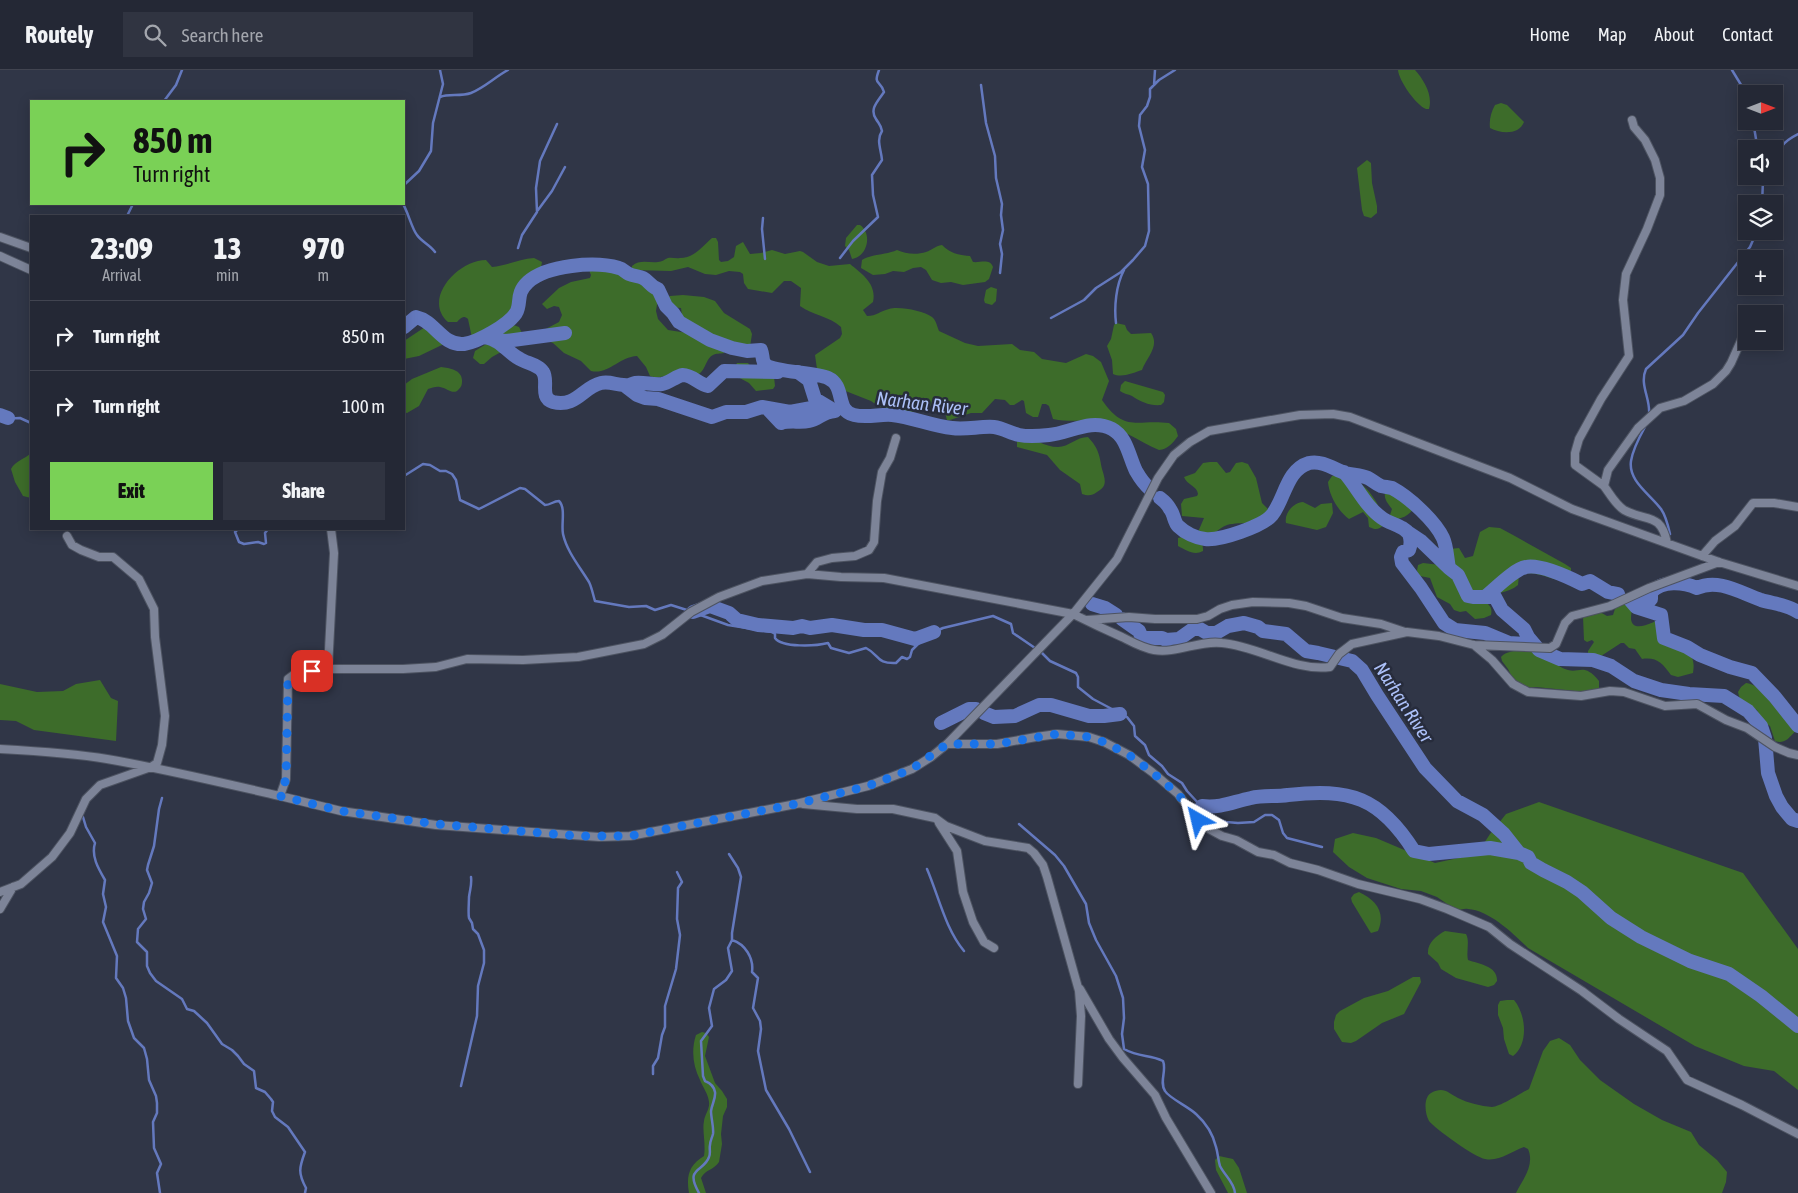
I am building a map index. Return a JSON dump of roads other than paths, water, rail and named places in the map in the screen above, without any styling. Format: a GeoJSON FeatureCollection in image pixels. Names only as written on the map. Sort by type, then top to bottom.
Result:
{"type":"FeatureCollection","features":[{"type":"Feature","properties":{"kind":"street"},"geometry":{"type":"LineString","coordinates":[[1632,120],[1634,127],[1645,140],[1655,160],[1660,178],[1660,195],[1626,274],[1623,300],[1629,356],[1601,399],[1579,439],[1575,453],[1575,466],[1604,486],[1624,510],[1652,519],[1660,525],[1665,533],[1667,543]]}},
{"type":"Feature","properties":{"kind":"street"},"geometry":{"type":"LineString","coordinates":[[0,237],[30,248]]}},
{"type":"Feature","properties":{"kind":"street"},"geometry":{"type":"LineString","coordinates":[[0,256],[30,270]]}},
{"type":"Feature","properties":{"kind":"street"},"geometry":{"type":"LineString","coordinates":[[1604,486],[1608,470],[1638,428],[1660,408],[1684,401],[1713,384],[1726,371],[1738,346]]}},
{"type":"Feature","properties":{"kind":"street"},"geometry":{"type":"LineString","coordinates":[[0,749],[64,753],[151,767],[341,811],[382,818],[445,825],[600,837],[630,836],[796,804],[868,786],[912,769],[947,744],[1073,614],[1117,559],[1158,478],[1174,455],[1190,442],[1209,431],[1300,415],[1333,414],[1350,417],[1510,478],[1572,509],[1719,562],[1798,586]]}},
{"type":"Feature","properties":{"kind":"street"},"geometry":{"type":"LineString","coordinates":[[806,574],[817,562],[832,558],[855,556],[869,550],[874,542],[877,500],[882,472],[890,458],[896,438]]}},
{"type":"Feature","properties":{"kind":"street"},"geometry":{"type":"LineString","coordinates":[[1702,556],[1715,540],[1735,526],[1753,503],[1774,503],[1798,507]]}},
{"type":"Feature","properties":{"kind":"street"},"geometry":{"type":"LineString","coordinates":[[328,669],[334,553],[331,530]]}},
{"type":"Feature","properties":{"kind":"street"},"geometry":{"type":"LineString","coordinates":[[0,892],[21,884],[52,857],[70,833],[86,799],[100,785],[157,764],[162,745],[165,716],[155,637],[154,609],[139,579],[113,557],[99,556],[81,550],[72,544],[67,536]]}},
{"type":"Feature","properties":{"kind":"street"},"geometry":{"type":"LineString","coordinates":[[1084,620],[1129,617],[1196,619],[1208,616],[1232,605],[1253,602],[1289,603],[1306,606],[1342,618],[1381,624],[1407,632],[1439,636],[1474,645],[1550,648],[1556,644],[1565,623],[1572,616],[1610,606],[1649,588],[1719,562]]}},
{"type":"Feature","properties":{"kind":"street"},"geometry":{"type":"LineString","coordinates":[[280,796],[286,779],[288,679],[296,672],[328,669],[436,667],[467,659],[523,660],[578,657],[644,644],[662,635],[691,612],[719,597],[762,581],[806,574],[884,578],[1073,614],[1142,647],[1155,651],[1221,642],[1252,648],[1317,669],[1330,667],[1339,654],[1352,644],[1407,632]]}},
{"type":"Feature","properties":{"kind":"street"},"geometry":{"type":"LineString","coordinates":[[1474,645],[1492,660],[1513,684],[1528,692],[1581,696],[1624,692],[1666,706],[1697,704],[1726,720],[1747,728],[1775,747],[1798,755]]}},
{"type":"Feature","properties":{"kind":"street"},"geometry":{"type":"LineString","coordinates":[[947,744],[997,744],[1057,734],[1089,737],[1104,742],[1129,755],[1152,772],[1178,794],[1198,820],[1222,836],[1236,840],[1258,852],[1274,855],[1290,863],[1318,870],[1358,884],[1420,899],[1490,928],[1510,944],[1582,991],[1619,1019],[1667,1051],[1686,1080],[1742,1105],[1798,1134]]}},
{"type":"Feature","properties":{"kind":"street"},"geometry":{"type":"LineString","coordinates":[[796,804],[857,809],[893,809],[935,818],[946,826],[985,841],[1028,848],[1034,853],[1043,865],[1047,877],[1079,991],[1081,1016],[1078,1084]]}},
{"type":"Feature","properties":{"kind":"street"},"geometry":{"type":"LineString","coordinates":[[935,818],[957,851],[963,892],[973,922],[984,942],[994,948]]}},
{"type":"Feature","properties":{"kind":"street"},"geometry":{"type":"LineString","coordinates":[[0,909],[13,887]]}},
{"type":"Feature","properties":{"kind":"street"},"geometry":{"type":"LineString","coordinates":[[1077,983],[1109,1039],[1155,1096],[1211,1193]]}},
{"type":"Feature","properties":{"kind":"waterway"},"geometry":{"type":"LineString","coordinates":[[165,100],[176,85],[182,70]]}},
{"type":"Feature","properties":{"kind":"waterway"},"geometry":{"type":"LineString","coordinates":[[405,184],[419,171],[431,151],[433,123],[443,84],[440,70]]}},
{"type":"Feature","properties":{"kind":"waterway"},"geometry":{"type":"LineString","coordinates":[[440,97],[471,93],[508,70]]}},
{"type":"Feature","properties":{"kind":"waterway"},"geometry":{"type":"LineString","coordinates":[[840,258],[853,241],[878,217],[873,195],[872,175],[882,160],[879,141],[882,131],[873,112],[875,105],[884,92],[877,81],[879,70]]}},
{"type":"Feature","properties":{"kind":"waterway"},"geometry":{"type":"LineString","coordinates":[[1154,85],[1155,70]]}},
{"type":"Feature","properties":{"kind":"waterway"},"geometry":{"type":"LineString","coordinates":[[1051,318],[1084,300],[1096,288],[1121,272],[1145,246],[1149,231],[1148,184],[1142,167],[1145,150],[1139,126],[1140,115],[1147,106],[1150,89],[1159,80],[1175,70]]}},
{"type":"Feature","properties":{"kind":"waterway"},"geometry":{"type":"LineString","coordinates":[[1732,70],[1741,85]]}},
{"type":"Feature","properties":{"kind":"waterway"},"geometry":{"type":"LineString","coordinates":[[981,85],[986,123],[995,156],[996,178],[1002,204],[1003,230],[1000,244],[1002,254],[1000,273]]}},
{"type":"Feature","properties":{"kind":"waterway"},"geometry":{"type":"LineString","coordinates":[[518,248],[522,235],[537,212],[536,188],[540,161],[557,124]]}},
{"type":"Feature","properties":{"kind":"waterway"},"geometry":{"type":"LineString","coordinates":[[1754,130],[1756,140]]}},
{"type":"Feature","properties":{"kind":"waterway"},"geometry":{"type":"LineString","coordinates":[[1783,145],[1787,140],[1798,134]]}},
{"type":"Feature","properties":{"kind":"waterway"},"geometry":{"type":"LineString","coordinates":[[538,210],[552,191],[565,167]]}},
{"type":"Feature","properties":{"kind":"waterway"},"geometry":{"type":"LineString","coordinates":[[1762,195],[1763,185]]}},
{"type":"Feature","properties":{"kind":"waterway"},"geometry":{"type":"LineString","coordinates":[[128,215],[132,205]]}},
{"type":"Feature","properties":{"kind":"waterway"},"geometry":{"type":"LineString","coordinates":[[404,205],[415,232],[435,252]]}},
{"type":"Feature","properties":{"kind":"waterway"},"geometry":{"type":"LineString","coordinates":[[763,218],[762,229],[765,259]]}},
{"type":"Feature","properties":{"kind":"waterway"},"geometry":{"type":"LineString","coordinates":[[1649,415],[1644,386],[1646,369],[1683,335],[1750,247],[1753,240]]}},
{"type":"Feature","properties":{"kind":"waterway","name":"Narhan River"},"geometry":{"type":"LineString","coordinates":[[405,326],[416,317],[423,319],[444,337],[456,344],[470,343],[492,332],[512,318],[518,309],[521,290],[536,276],[559,268],[572,266],[597,265],[619,268],[631,275],[643,278],[658,289],[666,306],[679,322],[710,340],[747,351],[761,350],[764,363],[769,367],[828,378],[837,387],[844,409],[848,413],[859,416],[899,416],[962,429],[994,427],[1027,436],[1057,434],[1080,427],[1104,426],[1112,429],[1121,437],[1136,471],[1150,489]]}},
{"type":"Feature","properties":{"kind":"waterway"},"geometry":{"type":"LineString","coordinates":[[1116,323],[1116,296],[1124,270]]}},
{"type":"Feature","properties":{"kind":"waterway"},"geometry":{"type":"LineString","coordinates":[[494,340],[506,341],[565,333]]}},
{"type":"Feature","properties":{"kind":"waterway"},"geometry":{"type":"LineString","coordinates":[[485,337],[496,341],[515,356],[541,370],[545,376],[546,397],[553,402],[561,403],[574,400],[589,388],[601,383],[625,385],[635,383],[662,384],[683,375],[689,376],[708,386],[724,371],[778,372]]}},
{"type":"Feature","properties":{"kind":"waterway"},"geometry":{"type":"LineString","coordinates":[[798,372],[809,380],[815,399],[830,408]]}},
{"type":"Feature","properties":{"kind":"waterway"},"geometry":{"type":"LineString","coordinates":[[624,385],[637,395],[645,398],[658,399],[712,417],[726,412],[746,412],[762,407],[790,412],[817,407],[829,408]]}},
{"type":"Feature","properties":{"kind":"waterway"},"geometry":{"type":"LineString","coordinates":[[767,408],[781,423],[809,421],[835,411]]}},
{"type":"Feature","properties":{"kind":"waterway"},"geometry":{"type":"LineString","coordinates":[[0,415],[8,418]]}},
{"type":"Feature","properties":{"kind":"waterway"},"geometry":{"type":"LineString","coordinates":[[0,419],[20,418],[30,423]]}},
{"type":"Feature","properties":{"kind":"waterway"},"geometry":{"type":"LineString","coordinates":[[1646,425],[1633,451],[1631,468],[1636,481],[1663,512],[1670,534]]}},
{"type":"Feature","properties":{"kind":"waterway","name":"Narhan River"},"geometry":{"type":"LineString","coordinates":[[1160,498],[1168,506],[1181,529],[1198,538],[1212,539],[1241,532],[1267,519],[1272,515],[1295,472],[1309,463],[1323,464],[1345,473],[1363,476],[1381,486],[1392,488],[1421,510],[1439,531],[1445,545],[1449,568],[1458,575],[1468,596],[1495,597],[1502,610],[1524,629],[1539,650],[1560,659],[1593,660],[1611,666],[1634,681],[1661,690],[1724,696],[1748,711],[1761,726],[1765,738],[1768,773],[1776,796],[1792,819],[1798,821]]}},
{"type":"Feature","properties":{"kind":"waterway"},"geometry":{"type":"LineString","coordinates":[[405,475],[423,464],[430,465],[440,471],[446,471],[452,474],[456,480],[460,500],[479,509],[520,488],[525,489],[545,505],[559,501],[562,508],[565,541],[589,582],[595,601],[629,607],[646,606],[655,610],[671,605],[690,611]]}},
{"type":"Feature","properties":{"kind":"waterway","name":"Narhan River"},"geometry":{"type":"LineString","coordinates":[[1344,472],[1366,503],[1376,513],[1385,520],[1404,529],[1409,534],[1410,548],[1403,552],[1401,557],[1402,563],[1444,623],[1455,630],[1485,633],[1509,643],[1525,644]]}},
{"type":"Feature","properties":{"kind":"waterway"},"geometry":{"type":"LineString","coordinates":[[237,530],[235,532],[239,542],[244,544],[266,543],[265,533],[267,530]]}},
{"type":"Feature","properties":{"kind":"waterway","name":"Narhan River"},"geometry":{"type":"LineString","coordinates":[[1406,531],[1421,541],[1449,568]]}},
{"type":"Feature","properties":{"kind":"waterway","name":"Narhan River"},"geometry":{"type":"LineString","coordinates":[[1485,597],[1516,571],[1526,567],[1539,567],[1582,584],[1590,581],[1608,592],[1618,594],[1619,598]]}},
{"type":"Feature","properties":{"kind":"waterway","name":"Narhan River"},"geometry":{"type":"LineString","coordinates":[[1631,600],[1649,601],[1651,599],[1651,592],[1661,585],[1679,583],[1697,588],[1713,585],[1780,604],[1798,612]]}},
{"type":"Feature","properties":{"kind":"waterway","name":"Narhan River"},"geometry":{"type":"LineString","coordinates":[[1630,600],[1636,607],[1661,615],[1664,638],[1730,667],[1752,673],[1775,697],[1798,726]]}},
{"type":"Feature","properties":{"kind":"waterway","name":"Narhan River"},"geometry":{"type":"LineString","coordinates":[[1092,604],[1105,608],[1116,615]]}},
{"type":"Feature","properties":{"kind":"waterway"},"geometry":{"type":"LineString","coordinates":[[693,612],[710,606],[729,613],[737,620],[758,625],[793,628],[832,625],[864,630],[882,630],[915,639],[934,632]]}},
{"type":"Feature","properties":{"kind":"waterway","name":"Narhan River"},"geometry":{"type":"LineString","coordinates":[[695,613],[728,625],[772,632],[779,641],[792,645],[828,643],[831,648],[849,653],[866,648],[881,661],[890,663],[896,663],[902,657],[907,659],[910,657],[912,650],[927,635],[943,628],[993,616],[1011,624],[1013,633],[1035,648]]}},
{"type":"Feature","properties":{"kind":"waterway","name":"Narhan River"},"geometry":{"type":"LineString","coordinates":[[1122,619],[1139,631],[1142,638],[1162,638],[1166,640],[1179,639],[1193,629],[1200,629],[1207,633],[1216,633],[1228,626],[1244,623],[1258,627],[1263,631],[1286,634],[1306,651],[1352,661],[1362,670],[1425,768],[1457,801],[1483,815],[1504,834],[1519,853]]}},
{"type":"Feature","properties":{"kind":"waterway","name":"Narhan River"},"geometry":{"type":"LineString","coordinates":[[1041,652],[1050,661],[1076,673],[1078,687],[1093,699],[1127,717],[1134,726],[1135,736],[1145,745],[1149,755],[1168,774],[1182,783],[1211,817],[1226,822],[1238,823],[1254,822],[1265,815],[1272,815],[1279,820],[1283,833],[1287,838],[1322,847]]}},
{"type":"Feature","properties":{"kind":"waterway","name":"Narhan River"},"geometry":{"type":"LineString","coordinates":[[984,713],[994,717],[1015,716],[1039,705],[1051,705],[1089,716],[1120,714]]}},
{"type":"Feature","properties":{"kind":"waterway","name":"Narhan River"},"geometry":{"type":"LineString","coordinates":[[941,723],[969,709],[976,709]]}},
{"type":"Feature","properties":{"kind":"waterway","name":"Narhan River"},"geometry":{"type":"LineString","coordinates":[[1202,806],[1221,805],[1251,798],[1310,793],[1346,795],[1362,800],[1389,818],[1414,851],[1429,854],[1490,848],[1519,853],[1528,857],[1531,863],[1582,892],[1611,918],[1641,937],[1690,961],[1729,974],[1761,996],[1798,1026]]}},
{"type":"Feature","properties":{"kind":"waterway"},"geometry":{"type":"LineString","coordinates":[[162,798],[154,846],[147,870],[152,883],[144,902],[143,909],[146,919],[138,929],[137,942],[147,952],[147,966],[156,981],[182,999],[187,1009],[194,1011],[207,1023],[222,1044],[232,1050],[244,1064],[254,1071],[256,1088],[265,1092],[271,1099],[273,1102],[272,1111],[275,1117],[288,1127],[305,1152],[300,1170],[306,1188],[305,1193]]}},
{"type":"Feature","properties":{"kind":"waterway"},"geometry":{"type":"LineString","coordinates":[[83,817],[95,843],[95,857],[105,880],[103,894],[106,907],[103,922],[117,956],[116,978],[123,988],[128,1021],[134,1038],[144,1048],[149,1080],[156,1096],[157,1113],[153,1122],[154,1148],[161,1164],[157,1173],[160,1193]]}},
{"type":"Feature","properties":{"kind":"waterway"},"geometry":{"type":"LineString","coordinates":[[1019,824],[1055,855],[1064,866],[1086,904],[1089,923],[1116,976],[1123,998],[1124,1018],[1122,1034],[1124,1049],[1135,1054],[1163,1061],[1163,1087],[1165,1091],[1193,1111],[1206,1125],[1215,1142],[1220,1166],[1231,1182],[1235,1193]]}},
{"type":"Feature","properties":{"kind":"waterway"},"geometry":{"type":"LineString","coordinates":[[729,854],[738,868],[741,877],[732,940],[748,952],[752,962],[752,972],[758,978],[753,1008],[760,1021],[761,1029],[758,1051],[766,1090],[789,1129],[810,1172]]}},
{"type":"Feature","properties":{"kind":"waterway"},"geometry":{"type":"LineString","coordinates":[[927,869],[947,922],[964,951]]}},
{"type":"Feature","properties":{"kind":"waterway"},"geometry":{"type":"LineString","coordinates":[[653,1074],[653,1066],[658,1058],[665,1027],[665,1006],[676,969],[680,935],[677,919],[678,888],[682,882],[677,872]]}},
{"type":"Feature","properties":{"kind":"waterway"},"geometry":{"type":"LineString","coordinates":[[461,1086],[477,1016],[478,986],[484,963],[484,950],[469,918],[471,877]]}},
{"type":"Feature","properties":{"kind":"waterway"},"geometry":{"type":"LineString","coordinates":[[699,1193],[695,1185],[694,1174],[707,1162],[710,1156],[710,1144],[713,1134],[711,1111],[715,1094],[713,1086],[705,1081],[703,1076],[701,1041],[712,1026],[709,1008],[714,989],[726,980],[732,971],[728,948],[732,940]]}}]}
